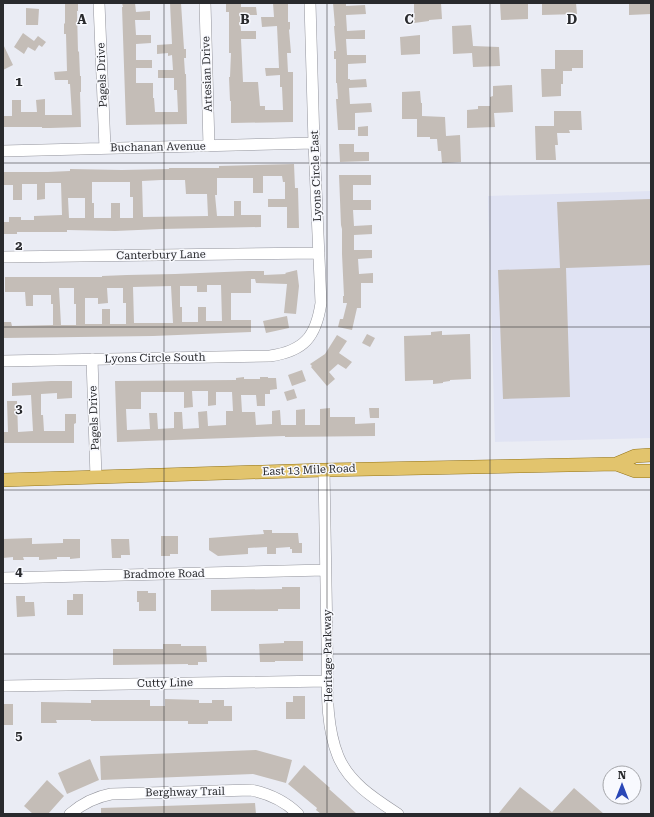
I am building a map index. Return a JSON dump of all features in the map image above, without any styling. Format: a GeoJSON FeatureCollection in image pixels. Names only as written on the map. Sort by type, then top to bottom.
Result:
{"type":"FeatureCollection","features":[{"type":"Feature","properties":{"kind":"main road","name":"East 13 Mile Road"},"geometry":{"type":"LineString","coordinates":[[3,480],[324,470],[616,464],[635,456],[651,455]]}},
{"type":"Feature","properties":{"kind":"main road","name":"East 13 Mile Road"},"geometry":{"type":"LineString","coordinates":[[616,464],[634,471],[651,471]]}},
{"type":"Feature","properties":{"kind":"street","name":"Pagels Drive"},"geometry":{"type":"LineString","coordinates":[[99,3],[105,148]]}},
{"type":"Feature","properties":{"kind":"street","name":"Artesian Drive"},"geometry":{"type":"LineString","coordinates":[[205,3],[209,146]]}},
{"type":"Feature","properties":{"kind":"street","name":"Lyons Circle East"},"geometry":{"type":"LineString","coordinates":[[304,344],[312,335],[319,316],[321,303],[310,3]]}},
{"type":"Feature","properties":{"kind":"street","name":"Buchanan Avenue"},"geometry":{"type":"LineString","coordinates":[[3,151],[314,143]]}},
{"type":"Feature","properties":{"kind":"street","name":"Canterbury Lane"},"geometry":{"type":"LineString","coordinates":[[3,257],[319,253]]}},
{"type":"Feature","properties":{"kind":"street","name":"Lyons Circle South"},"geometry":{"type":"LineString","coordinates":[[3,361],[270,356],[296,349],[304,344]]}},
{"type":"Feature","properties":{"kind":"street","name":"Pagels Drive"},"geometry":{"type":"LineString","coordinates":[[92,359],[96,477]]}},
{"type":"Feature","properties":{"kind":"street","name":"Heritage Parkway"},"geometry":{"type":"LineString","coordinates":[[324,470],[329,716],[333,738],[339,757],[349,775],[361,788],[398,814]]}},
{"type":"Feature","properties":{"kind":"street","name":"Bradmore Road"},"geometry":{"type":"LineString","coordinates":[[3,578],[326,570]]}},
{"type":"Feature","properties":{"kind":"street","name":"Cutty Line"},"geometry":{"type":"LineString","coordinates":[[3,686],[328,680]]}},
{"type":"Feature","properties":{"kind":"street","name":"Berghway Trail"},"geometry":{"type":"LineString","coordinates":[[70,814],[80,805],[99,796],[111,794],[251,790],[279,799],[298,814]]}},
{"type":"Feature","properties":{"kind":"shaded area"},"geometry":{"type":"Polygon","coordinates":[[[651,191],[651,438],[495,442],[488,196],[651,191]]]}},
{"type":"Feature","properties":{"kind":"building"},"geometry":{"type":"Polygon","coordinates":[[[78,3],[78,52],[79,51],[81,76],[81,127],[3,127],[3,116],[12,116],[12,100],[21,100],[21,112],[37,112],[36,100],[45,99],[45,115],[72,115],[70,84],[68,84],[68,80],[55,80],[54,72],[67,71],[66,34],[64,34],[65,4],[78,3]]]}},
{"type":"Feature","properties":{"kind":"building"},"geometry":{"type":"Polygon","coordinates":[[[122,3],[135,3],[136,12],[150,11],[150,20],[135,20],[136,35],[151,35],[151,43],[136,44],[136,60],[152,60],[152,68],[136,68],[136,83],[153,83],[155,112],[178,112],[177,90],[174,90],[174,78],[158,78],[158,70],[173,70],[172,55],[168,56],[168,53],[157,54],[157,45],[172,44],[170,3],[181,3],[184,49],[186,49],[186,58],[184,58],[186,74],[187,124],[126,125],[122,3]]]}},
{"type":"Feature","properties":{"kind":"building"},"geometry":{"type":"Polygon","coordinates":[[[241,3],[241,7],[256,7],[257,15],[240,15],[241,31],[256,31],[256,39],[241,39],[243,82],[258,82],[260,106],[265,106],[265,110],[283,110],[280,75],[266,76],[265,68],[279,68],[277,26],[262,27],[261,17],[274,17],[273,3],[288,3],[291,53],[287,53],[288,72],[293,72],[293,122],[231,123],[229,77],[231,53],[229,53],[229,12],[226,12],[226,4],[241,3]]]}},
{"type":"Feature","properties":{"kind":"building"},"geometry":{"type":"Polygon","coordinates":[[[333,3],[346,3],[346,6],[365,5],[366,14],[346,15],[347,31],[365,30],[365,39],[346,39],[347,55],[366,55],[366,63],[348,64],[348,79],[366,79],[367,87],[349,88],[350,104],[371,103],[372,112],[355,113],[355,130],[338,130],[336,99],[338,99],[336,59],[334,59],[334,51],[336,51],[333,3]]]}},
{"type":"Feature","properties":{"kind":"building"},"geometry":{"type":"Polygon","coordinates":[[[414,3],[441,3],[442,19],[414,23],[414,3]]]}},
{"type":"Feature","properties":{"kind":"building"},"geometry":{"type":"Polygon","coordinates":[[[500,3],[528,3],[528,19],[501,20],[500,3]]]}},
{"type":"Feature","properties":{"kind":"building"},"geometry":{"type":"Polygon","coordinates":[[[542,3],[576,3],[577,14],[542,15],[542,3]]]}},
{"type":"Feature","properties":{"kind":"building"},"geometry":{"type":"Polygon","coordinates":[[[629,3],[651,3],[651,14],[629,15],[629,3]]]}},
{"type":"Feature","properties":{"kind":"building"},"geometry":{"type":"Polygon","coordinates":[[[26,8],[39,9],[38,25],[26,25],[26,8]]]}},
{"type":"Feature","properties":{"kind":"building"},"geometry":{"type":"Polygon","coordinates":[[[471,25],[473,46],[499,47],[500,66],[473,67],[472,53],[453,54],[452,26],[471,25]]]}},
{"type":"Feature","properties":{"kind":"building"},"geometry":{"type":"Polygon","coordinates":[[[23,33],[34,41],[38,36],[46,42],[42,47],[39,45],[35,51],[28,47],[24,54],[14,47],[23,33]]]}},
{"type":"Feature","properties":{"kind":"building"},"geometry":{"type":"Polygon","coordinates":[[[420,35],[420,54],[401,55],[400,37],[420,35]]]}},
{"type":"Feature","properties":{"kind":"building"},"geometry":{"type":"Polygon","coordinates":[[[3,44],[13,65],[3,70],[3,44]]]}},
{"type":"Feature","properties":{"kind":"building"},"geometry":{"type":"Polygon","coordinates":[[[555,50],[583,50],[583,68],[572,68],[572,71],[563,71],[561,96],[542,97],[541,69],[555,69],[555,50]]]}},
{"type":"Feature","properties":{"kind":"building"},"geometry":{"type":"Polygon","coordinates":[[[512,85],[513,112],[494,113],[495,127],[467,128],[467,110],[478,109],[478,106],[490,106],[490,97],[493,96],[493,86],[512,85]]]}},
{"type":"Feature","properties":{"kind":"building"},"geometry":{"type":"Polygon","coordinates":[[[420,91],[422,116],[445,117],[446,136],[460,135],[461,162],[442,163],[441,151],[438,151],[437,139],[430,139],[430,137],[417,137],[417,119],[402,119],[402,92],[420,91]]]}},
{"type":"Feature","properties":{"kind":"building"},"geometry":{"type":"Polygon","coordinates":[[[554,111],[581,111],[582,130],[569,130],[570,133],[557,133],[558,145],[555,145],[556,160],[536,160],[535,126],[554,126],[554,111]]]}},
{"type":"Feature","properties":{"kind":"building"},"geometry":{"type":"Polygon","coordinates":[[[368,126],[368,136],[358,136],[358,127],[368,126]]]}},
{"type":"Feature","properties":{"kind":"building"},"geometry":{"type":"Polygon","coordinates":[[[339,144],[354,144],[354,152],[369,152],[369,161],[340,162],[339,144]]]}},
{"type":"Feature","properties":{"kind":"building"},"geometry":{"type":"Polygon","coordinates":[[[294,164],[295,188],[298,188],[299,228],[287,228],[287,207],[268,207],[268,199],[285,199],[285,182],[283,182],[282,176],[263,176],[263,193],[253,193],[253,178],[217,178],[217,195],[215,195],[217,216],[234,216],[234,201],[241,201],[241,215],[261,215],[261,227],[115,231],[67,230],[67,232],[17,232],[17,234],[3,234],[3,222],[9,222],[9,217],[21,217],[21,220],[34,220],[34,216],[62,215],[61,183],[45,183],[45,199],[37,200],[37,184],[22,184],[22,200],[13,200],[13,185],[3,185],[3,172],[48,172],[70,171],[70,169],[122,170],[219,168],[219,166],[294,164]],[[185,180],[142,181],[143,217],[208,216],[207,194],[186,194],[185,180]],[[92,182],[92,203],[94,203],[94,218],[111,218],[111,203],[120,203],[120,218],[133,218],[133,197],[130,197],[130,182],[92,182]],[[68,198],[69,218],[85,218],[85,198],[68,198]]]}},
{"type":"Feature","properties":{"kind":"building"},"geometry":{"type":"Polygon","coordinates":[[[339,175],[371,175],[371,185],[353,185],[353,200],[371,200],[371,210],[353,210],[354,226],[372,225],[372,234],[354,235],[354,250],[372,250],[372,258],[358,259],[359,274],[373,273],[373,283],[361,283],[361,308],[357,308],[352,330],[338,327],[340,319],[343,319],[347,303],[343,303],[342,229],[339,175]]]}},
{"type":"Feature","properties":{"kind":"building"},"geometry":{"type":"Polygon","coordinates":[[[651,199],[651,265],[566,268],[570,397],[503,399],[498,270],[560,268],[557,202],[651,199]]]}},
{"type":"Feature","properties":{"kind":"building"},"geometry":{"type":"Polygon","coordinates":[[[297,270],[299,286],[296,314],[284,313],[287,284],[256,283],[255,279],[251,279],[251,293],[231,293],[231,320],[251,320],[251,332],[153,336],[3,338],[3,322],[11,322],[12,326],[53,325],[53,304],[51,304],[51,295],[33,295],[33,306],[26,306],[25,292],[5,292],[5,277],[102,277],[249,271],[264,271],[264,275],[286,274],[285,273],[297,270]],[[207,285],[207,292],[197,292],[197,286],[180,286],[182,322],[198,322],[198,307],[206,307],[206,321],[222,321],[221,285],[207,285]],[[171,286],[133,287],[134,323],[173,323],[171,286]],[[59,288],[61,325],[76,325],[74,288],[59,288]],[[107,288],[108,303],[98,304],[98,298],[85,298],[85,324],[102,324],[102,309],[110,309],[110,324],[126,324],[126,303],[123,303],[123,288],[107,288]]]}},
{"type":"Feature","properties":{"kind":"building"},"geometry":{"type":"Polygon","coordinates":[[[287,316],[289,328],[266,333],[263,321],[287,316]]]}},
{"type":"Feature","properties":{"kind":"building"},"geometry":{"type":"Polygon","coordinates":[[[442,331],[442,335],[470,334],[471,379],[450,380],[443,383],[433,384],[433,380],[405,381],[404,336],[431,335],[431,332],[442,331]]]}},
{"type":"Feature","properties":{"kind":"building"},"geometry":{"type":"Polygon","coordinates":[[[367,334],[375,338],[370,347],[362,343],[367,334]]]}},
{"type":"Feature","properties":{"kind":"building"},"geometry":{"type":"Polygon","coordinates":[[[337,335],[347,341],[339,353],[352,362],[346,369],[338,364],[329,372],[335,379],[327,386],[310,364],[325,354],[337,335]]]}},
{"type":"Feature","properties":{"kind":"building"},"geometry":{"type":"Polygon","coordinates":[[[302,370],[306,381],[292,386],[288,375],[302,370]]]}},
{"type":"Feature","properties":{"kind":"building"},"geometry":{"type":"Polygon","coordinates":[[[236,378],[276,378],[277,389],[270,390],[270,394],[265,394],[265,406],[257,406],[256,395],[241,395],[242,412],[255,412],[256,425],[272,424],[272,411],[280,410],[281,425],[296,425],[296,410],[305,409],[305,425],[320,425],[320,409],[330,408],[330,417],[355,417],[355,424],[375,423],[375,436],[285,436],[117,442],[115,381],[236,380],[236,378]],[[192,391],[193,407],[184,408],[184,392],[141,392],[141,409],[126,409],[127,430],[150,429],[149,413],[157,413],[158,429],[174,428],[174,412],[182,412],[183,429],[199,428],[198,412],[207,411],[208,426],[226,425],[226,411],[233,411],[232,392],[216,392],[216,405],[208,406],[208,391],[192,391]]]}},
{"type":"Feature","properties":{"kind":"building"},"geometry":{"type":"Polygon","coordinates":[[[72,381],[72,398],[57,399],[57,393],[41,394],[41,415],[43,415],[44,431],[65,431],[65,414],[76,414],[76,423],[74,424],[74,443],[3,443],[3,432],[8,432],[7,401],[17,401],[18,432],[33,431],[31,395],[12,396],[12,383],[72,381]]]}},
{"type":"Feature","properties":{"kind":"building"},"geometry":{"type":"Polygon","coordinates":[[[294,389],[297,398],[287,401],[284,392],[294,389]]]}},
{"type":"Feature","properties":{"kind":"building"},"geometry":{"type":"Polygon","coordinates":[[[369,408],[379,408],[379,418],[370,418],[369,408]]]}},
{"type":"Feature","properties":{"kind":"building"},"geometry":{"type":"Polygon","coordinates":[[[263,530],[272,530],[272,533],[298,533],[299,543],[302,543],[302,553],[292,553],[292,549],[290,549],[290,547],[276,548],[276,554],[267,554],[267,547],[248,548],[248,554],[218,556],[209,550],[209,538],[264,534],[263,530]]]}},
{"type":"Feature","properties":{"kind":"building"},"geometry":{"type":"Polygon","coordinates":[[[161,536],[178,536],[178,554],[161,556],[161,536]]]}},
{"type":"Feature","properties":{"kind":"building"},"geometry":{"type":"Polygon","coordinates":[[[32,538],[32,544],[63,543],[63,539],[80,539],[80,558],[70,559],[70,557],[57,557],[57,559],[39,560],[39,557],[23,557],[24,560],[13,560],[13,557],[3,558],[3,539],[32,538]]]}},
{"type":"Feature","properties":{"kind":"building"},"geometry":{"type":"Polygon","coordinates":[[[111,539],[129,539],[130,555],[121,555],[121,558],[112,558],[111,539]]]}},
{"type":"Feature","properties":{"kind":"building"},"geometry":{"type":"Polygon","coordinates":[[[282,587],[300,587],[300,609],[278,609],[278,611],[211,611],[211,590],[282,589],[282,587]]]}},
{"type":"Feature","properties":{"kind":"building"},"geometry":{"type":"Polygon","coordinates":[[[137,591],[156,593],[156,611],[139,611],[137,591]]]}},
{"type":"Feature","properties":{"kind":"building"},"geometry":{"type":"Polygon","coordinates":[[[73,594],[83,594],[83,615],[67,615],[67,600],[73,600],[73,594]]]}},
{"type":"Feature","properties":{"kind":"building"},"geometry":{"type":"Polygon","coordinates":[[[16,596],[25,596],[25,602],[34,602],[35,616],[17,617],[16,596]]]}},
{"type":"Feature","properties":{"kind":"building"},"geometry":{"type":"Polygon","coordinates":[[[284,641],[303,641],[303,661],[260,662],[259,644],[284,643],[284,641]]]}},
{"type":"Feature","properties":{"kind":"building"},"geometry":{"type":"Polygon","coordinates":[[[163,644],[206,646],[207,662],[198,662],[198,665],[113,665],[113,649],[163,649],[163,644]]]}},
{"type":"Feature","properties":{"kind":"building"},"geometry":{"type":"Polygon","coordinates":[[[293,696],[305,696],[305,719],[286,719],[286,702],[293,702],[293,696]]]}},
{"type":"Feature","properties":{"kind":"building"},"geometry":{"type":"Polygon","coordinates":[[[165,699],[199,700],[199,703],[212,703],[212,700],[224,700],[224,706],[232,706],[232,721],[208,721],[208,724],[188,724],[188,721],[56,720],[57,723],[41,723],[41,702],[91,703],[91,700],[150,700],[150,706],[165,706],[165,699]]]}},
{"type":"Feature","properties":{"kind":"building"},"geometry":{"type":"Polygon","coordinates":[[[3,704],[13,704],[13,725],[3,725],[3,704]]]}},
{"type":"Feature","properties":{"kind":"building"},"geometry":{"type":"Polygon","coordinates":[[[256,750],[292,760],[286,783],[253,774],[101,780],[100,756],[256,750]]]}},
{"type":"Feature","properties":{"kind":"building"},"geometry":{"type":"Polygon","coordinates":[[[90,759],[99,780],[67,794],[58,773],[90,759]]]}},
{"type":"Feature","properties":{"kind":"building"},"geometry":{"type":"Polygon","coordinates":[[[304,765],[357,814],[321,814],[316,810],[317,808],[288,784],[304,765]]]}},
{"type":"Feature","properties":{"kind":"building"},"geometry":{"type":"Polygon","coordinates":[[[47,780],[64,796],[48,814],[33,814],[24,806],[47,780]]]}},
{"type":"Feature","properties":{"kind":"building"},"geometry":{"type":"Polygon","coordinates":[[[520,787],[552,812],[574,788],[604,814],[498,814],[520,787]]]}},
{"type":"Feature","properties":{"kind":"building"},"geometry":{"type":"Polygon","coordinates":[[[255,803],[256,814],[101,814],[101,808],[255,803]]]}}]}
